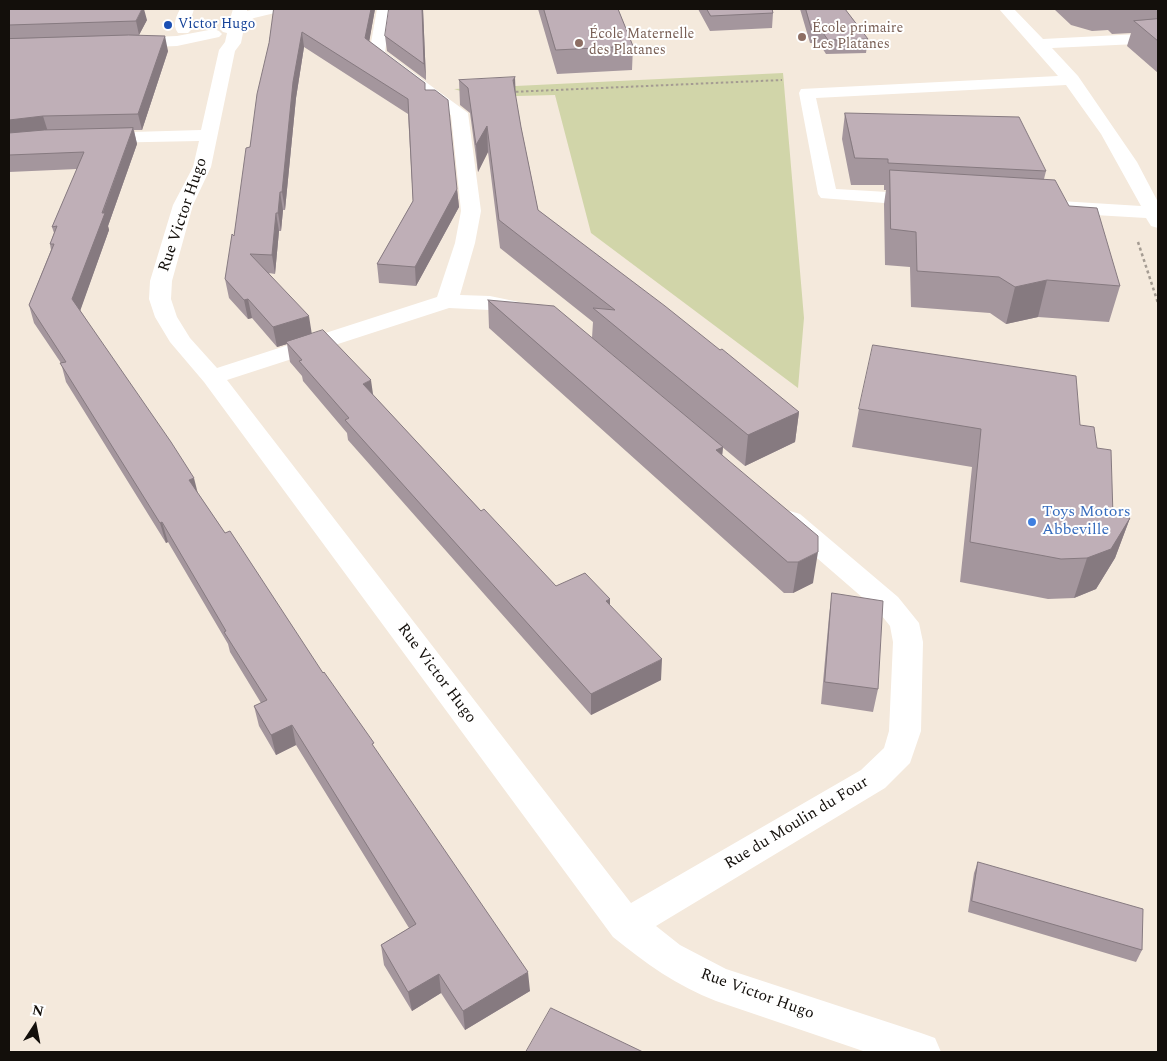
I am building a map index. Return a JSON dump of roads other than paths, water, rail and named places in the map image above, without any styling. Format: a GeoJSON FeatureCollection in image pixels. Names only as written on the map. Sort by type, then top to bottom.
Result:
{"type":"FeatureCollection","features":[{"type":"Feature","properties":{"kind":"street"},"geometry":{"type":"LineString","coordinates":[[187,9],[182,22],[191,34]]}},
{"type":"Feature","properties":{"kind":"street"},"geometry":{"type":"LineString","coordinates":[[238,15],[249,15],[274,9]]}},
{"type":"Feature","properties":{"kind":"street"},"geometry":{"type":"LineString","coordinates":[[384,9],[377,54],[459,113],[471,211],[465,244],[447,301]]}},
{"type":"Feature","properties":{"kind":"street"},"geometry":{"type":"LineString","coordinates":[[1006,9],[1041,44],[1072,80],[1120,147],[1156,217]]}},
{"type":"Feature","properties":{"kind":"street","name":"Rue Victor Hugo"},"geometry":{"type":"LineString","coordinates":[[238,15],[233,44],[221,42],[202,167],[183,205],[162,281],[160,299],[166,316],[181,342],[212,377],[626,925],[667,957],[716,983],[921,1052]]}},
{"type":"Feature","properties":{"kind":"street"},"geometry":{"type":"LineString","coordinates":[[113,43],[157,41],[191,34],[221,42]]}},
{"type":"Feature","properties":{"kind":"street"},"geometry":{"type":"LineString","coordinates":[[1041,44],[1158,38]]}},
{"type":"Feature","properties":{"kind":"street"},"geometry":{"type":"LineString","coordinates":[[936,200],[828,194],[807,93],[1072,80]]}},
{"type":"Feature","properties":{"kind":"street","name":"Rue Victor Hugo"},"geometry":{"type":"LineString","coordinates":[[77,139],[208,135]]}},
{"type":"Feature","properties":{"kind":"street"},"geometry":{"type":"LineString","coordinates":[[1044,206],[1156,217]]}},
{"type":"Feature","properties":{"kind":"street"},"geometry":{"type":"LineString","coordinates":[[212,377],[447,301],[490,303],[524,310],[545,319]]}},
{"type":"Feature","properties":{"kind":"street","name":"Rue du Moulin du Four"},"geometry":{"type":"LineString","coordinates":[[626,925],[873,779],[898,754],[905,731],[908,642],[904,623],[888,604],[768,501]]}},
{"type":"Feature","properties":{"kind":"place","name":"Victor Hugo"},"geometry":{"type":"Point","coordinates":[168,25]}},
{"type":"Feature","properties":{"kind":"place","name":"École primaire Les Platanes"},"geometry":{"type":"Point","coordinates":[802,37]}},
{"type":"Feature","properties":{"kind":"place","name":"École Maternelle des Platanes"},"geometry":{"type":"Point","coordinates":[579,43]}},
{"type":"Feature","properties":{"kind":"place","name":"Toys Motors Abbeville"},"geometry":{"type":"Point","coordinates":[1032,522]}}]}
